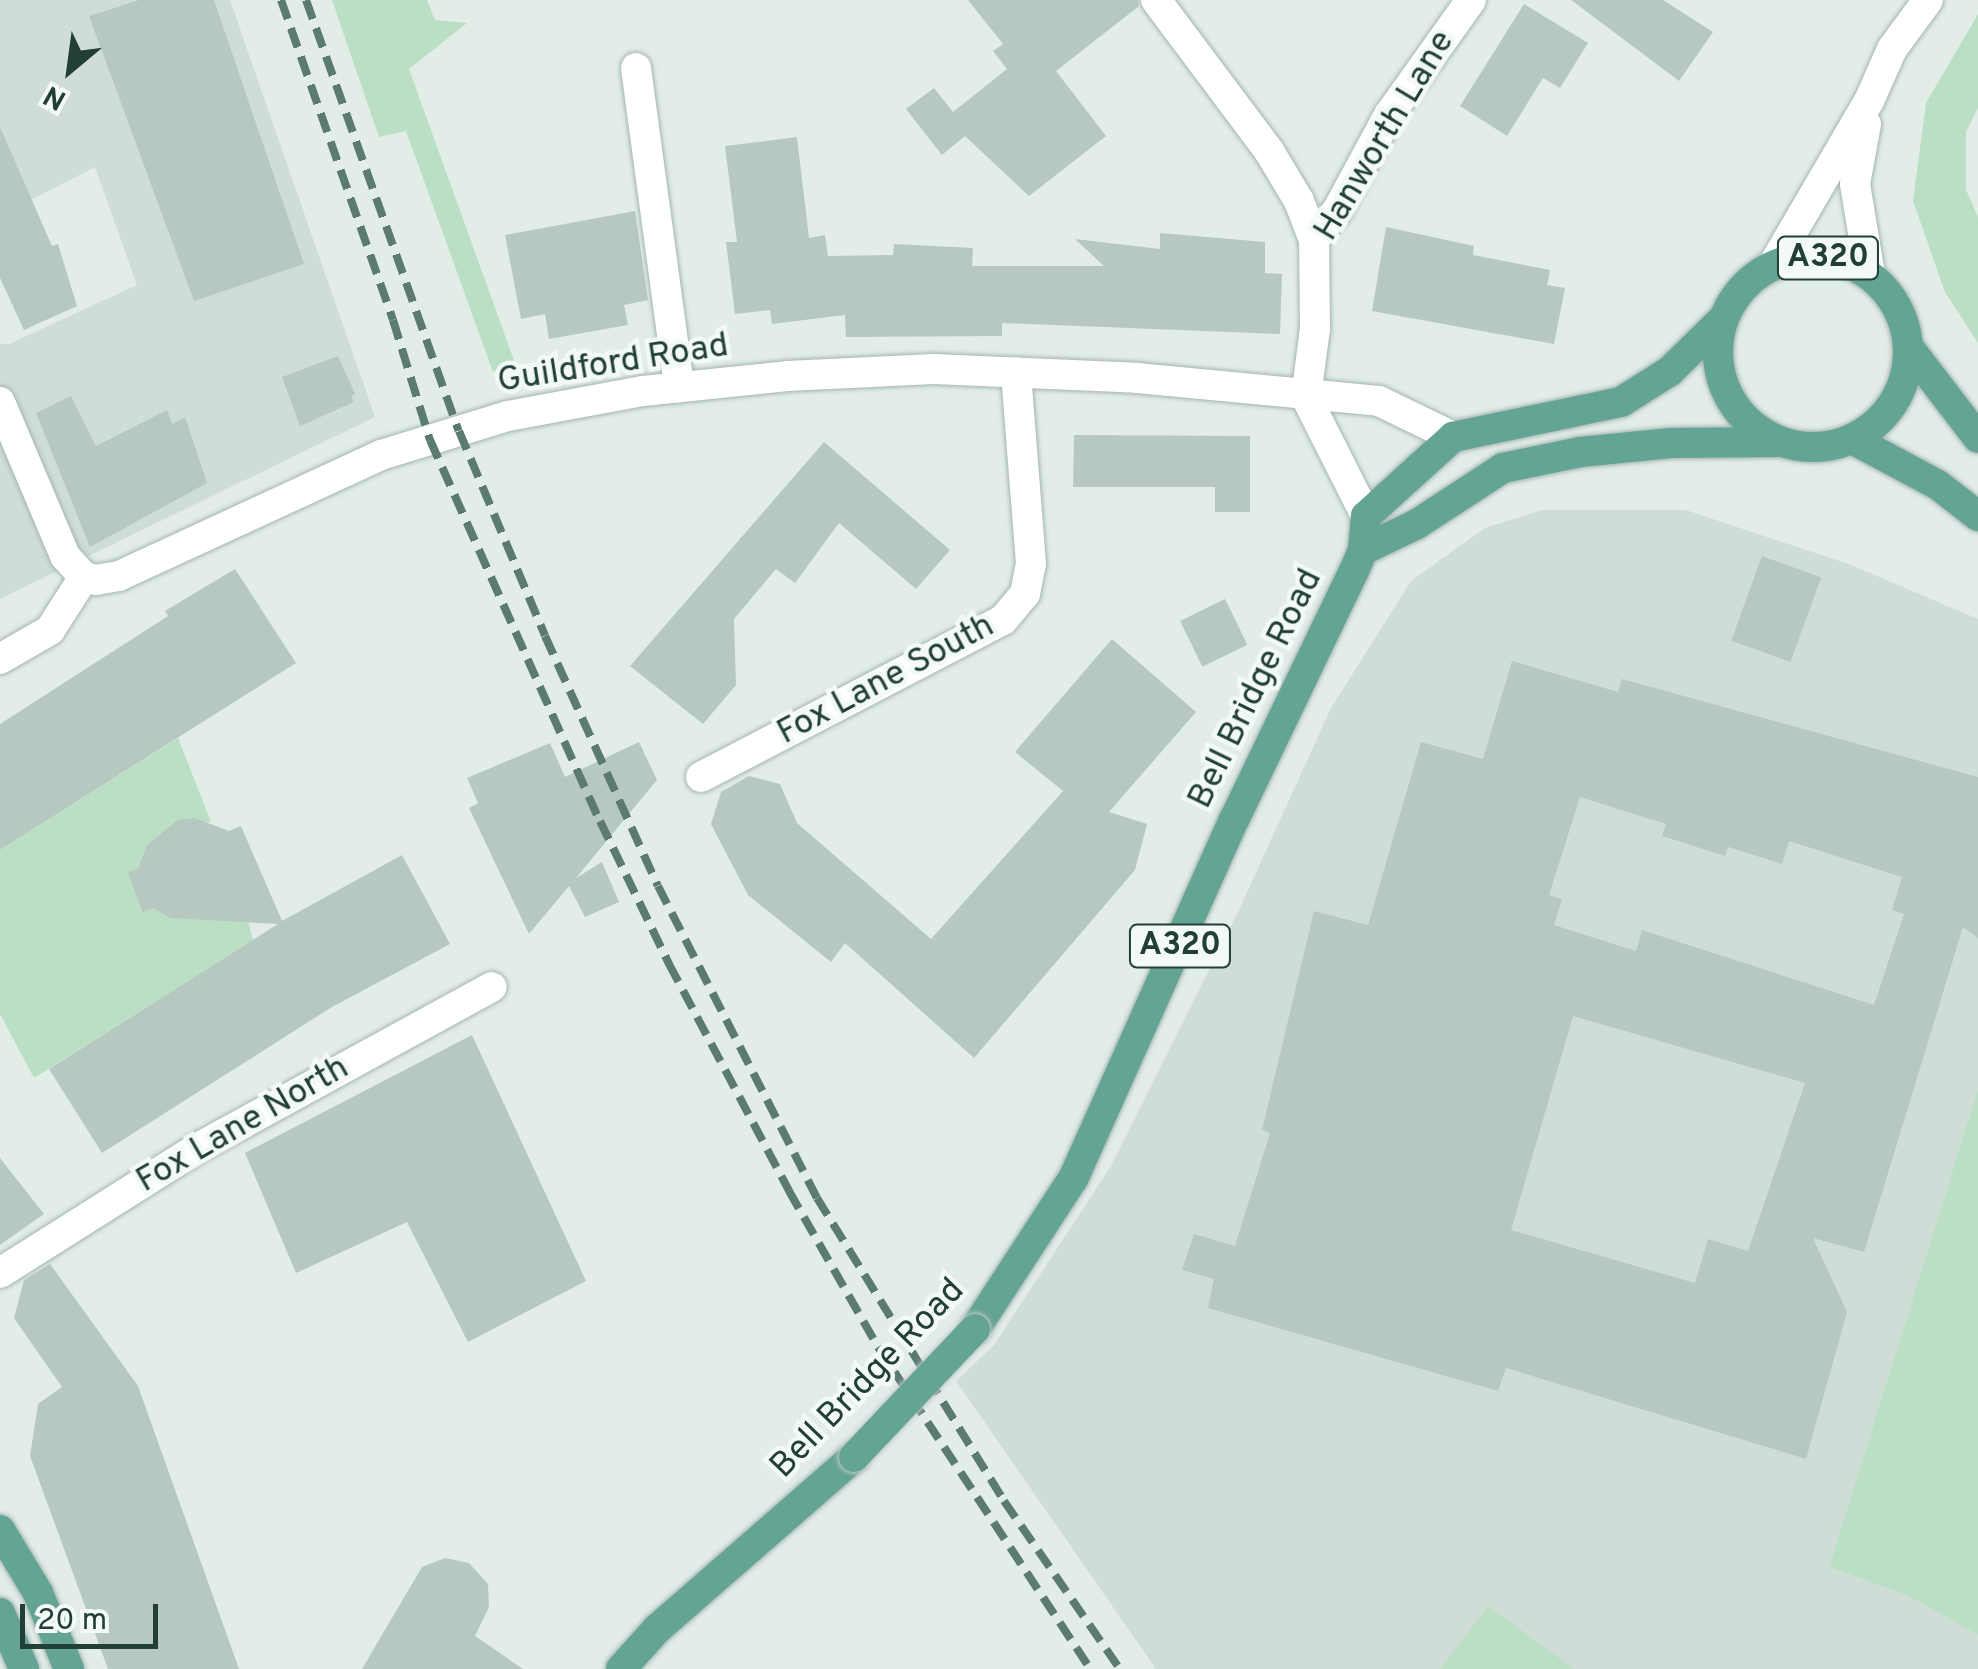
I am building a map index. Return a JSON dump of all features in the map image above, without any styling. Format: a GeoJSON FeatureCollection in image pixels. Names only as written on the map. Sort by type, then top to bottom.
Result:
{"type":"FeatureCollection","features":[{"type":"Feature","properties":{"kind":"main road","name":"A320"},"geometry":{"type":"LineString","coordinates":[[1453,436],[1621,402],[1670,371],[1723,319],[1752,278],[1773,265],[1823,257],[1870,275],[1890,295],[1904,320],[1909,348],[1978,438]]}},
{"type":"Feature","properties":{"kind":"main road"},"geometry":{"type":"LineString","coordinates":[[1723,319],[1717,348],[1721,378],[1733,405],[1754,427],[1780,442],[1805,448],[1854,440],[1877,424],[1895,402],[1906,376],[1909,348]]}},
{"type":"Feature","properties":{"kind":"main road"},"geometry":{"type":"LineString","coordinates":[[1366,516],[1453,436]]}},
{"type":"Feature","properties":{"kind":"main road"},"geometry":{"type":"LineString","coordinates":[[1854,440],[1938,486],[1978,516]]}},
{"type":"Feature","properties":{"kind":"main road","name":"Bell Bridge Road"},"geometry":{"type":"LineString","coordinates":[[1364,550],[1417,524],[1503,468],[1598,450],[1780,442]]}},
{"type":"Feature","properties":{"kind":"main road","name":"Bell Bridge Road"},"geometry":{"type":"LineString","coordinates":[[621,1669],[656,1629],[854,1457],[976,1329],[1074,1177],[1234,820],[1364,550],[1366,516]]}},
{"type":"Feature","properties":{"kind":"main road"},"geometry":{"type":"LineString","coordinates":[[0,1530],[38,1593],[70,1669]]}},
{"type":"Feature","properties":{"kind":"main road"},"geometry":{"type":"LineString","coordinates":[[0,1613],[24,1669]]}},
{"type":"Feature","properties":{"kind":"street"},"geometry":{"type":"LineString","coordinates":[[1156,0],[1268,151],[1299,201],[1314,240]]}},
{"type":"Feature","properties":{"kind":"street","name":"Hanworth Lane"},"geometry":{"type":"LineString","coordinates":[[1306,397],[1315,329],[1314,240],[1345,198],[1389,115],[1471,0]]}},
{"type":"Feature","properties":{"kind":"street"},"geometry":{"type":"LineString","coordinates":[[1773,265],[1870,101],[1892,49],[1928,0]]}},
{"type":"Feature","properties":{"kind":"street"},"geometry":{"type":"LineString","coordinates":[[636,68],[679,387]]}},
{"type":"Feature","properties":{"kind":"street"},"geometry":{"type":"LineString","coordinates":[[1870,101],[1855,184],[1870,275]]}},
{"type":"Feature","properties":{"kind":"street","name":"Guildford Road"},"geometry":{"type":"LineString","coordinates":[[84,577],[96,580],[119,576],[381,456],[508,416],[679,387],[916,370],[1137,378],[1379,401],[1453,436]]}},
{"type":"Feature","properties":{"kind":"street","name":"Fox Lane South"},"geometry":{"type":"LineString","coordinates":[[701,777],[1002,620],[1025,594],[1032,564],[1016,373]]}},
{"type":"Feature","properties":{"kind":"street"},"geometry":{"type":"LineString","coordinates":[[1306,397],[1366,516]]}},
{"type":"Feature","properties":{"kind":"street"},"geometry":{"type":"LineString","coordinates":[[0,402],[65,556],[84,577],[50,630],[0,659]]}},
{"type":"Feature","properties":{"kind":"street","name":"Fox Lane North"},"geometry":{"type":"LineString","coordinates":[[0,1273],[196,1148],[492,986]]}},
{"type":"Feature","properties":{"kind":"shaded area"},"geometry":{"type":"Polygon","coordinates":[[[0,0],[230,0],[375,417],[0,599],[0,344],[9,344],[137,285],[95,167],[0,216],[0,0]]]}},
{"type":"Feature","properties":{"kind":"shaded area"},"geometry":{"type":"Polygon","coordinates":[[[1542,510],[1686,510],[1849,564],[1978,619],[1978,1089],[1829,1567],[1908,1596],[1978,1635],[1978,1669],[1156,1669],[956,1381],[994,1345],[1111,1166],[1238,912],[1331,708],[1411,581],[1485,528],[1542,510]]]}},
{"type":"Feature","properties":{"kind":"green space"},"geometry":{"type":"Polygon","coordinates":[[[332,0],[427,0],[435,20],[467,23],[409,69],[516,366],[493,372],[406,131],[379,137],[332,0]]]}},
{"type":"Feature","properties":{"kind":"green space"},"geometry":{"type":"Polygon","coordinates":[[[1978,14],[1978,108],[1966,132],[1966,190],[1978,217],[1978,343],[1945,292],[1913,201],[1926,103],[1978,14]]]}},
{"type":"Feature","properties":{"kind":"green space"},"geometry":{"type":"Polygon","coordinates":[[[178,738],[211,822],[177,820],[147,845],[138,868],[129,872],[141,912],[153,908],[170,918],[241,892],[253,940],[34,1078],[0,1014],[0,850],[178,738]]]}},
{"type":"Feature","properties":{"kind":"green space"},"geometry":{"type":"Polygon","coordinates":[[[1978,1089],[1978,1635],[1908,1596],[1829,1567],[1978,1089]]]}},
{"type":"Feature","properties":{"kind":"green space"},"geometry":{"type":"Polygon","coordinates":[[[1488,1606],[1574,1669],[1440,1669],[1488,1606]]]}},
{"type":"Feature","properties":{"kind":"building"},"geometry":{"type":"Polygon","coordinates":[[[139,0],[214,0],[304,264],[194,301],[89,16],[139,0]]]}},
{"type":"Feature","properties":{"kind":"building"},"geometry":{"type":"Polygon","coordinates":[[[968,0],[1138,0],[1139,6],[1056,71],[1106,136],[1029,196],[965,136],[942,155],[906,109],[934,88],[953,112],[1007,69],[993,51],[1003,44],[968,0]]]}},
{"type":"Feature","properties":{"kind":"building"},"geometry":{"type":"Polygon","coordinates":[[[1571,0],[1663,0],[1713,32],[1679,81],[1571,0]]]}},
{"type":"Feature","properties":{"kind":"building"},"geometry":{"type":"Polygon","coordinates":[[[1524,4],[1588,43],[1560,88],[1543,78],[1507,136],[1460,106],[1524,4]]]}},
{"type":"Feature","properties":{"kind":"building"},"geometry":{"type":"Polygon","coordinates":[[[0,127],[52,246],[58,244],[77,306],[24,330],[0,278],[0,127]]]}},
{"type":"Feature","properties":{"kind":"building"},"geometry":{"type":"Polygon","coordinates":[[[797,137],[809,238],[825,235],[828,256],[893,255],[894,244],[973,248],[972,266],[1104,266],[1075,239],[1160,249],[1160,233],[1265,242],[1265,273],[1282,274],[1280,334],[1002,323],[1002,336],[846,337],[845,315],[772,324],[770,310],[735,314],[726,242],[737,242],[725,146],[797,137]]]}},
{"type":"Feature","properties":{"kind":"building"},"geometry":{"type":"Polygon","coordinates":[[[635,211],[648,300],[624,305],[628,325],[549,339],[545,314],[521,319],[505,235],[635,211]]]}},
{"type":"Feature","properties":{"kind":"building"},"geometry":{"type":"Polygon","coordinates":[[[1386,227],[1474,246],[1473,255],[1550,270],[1547,285],[1565,288],[1554,344],[1372,311],[1386,227]]]}},
{"type":"Feature","properties":{"kind":"building"},"geometry":{"type":"Polygon","coordinates":[[[338,356],[355,394],[351,396],[354,402],[300,426],[282,377],[338,356]]]}},
{"type":"Feature","properties":{"kind":"building"},"geometry":{"type":"Polygon","coordinates":[[[71,396],[96,446],[167,410],[172,424],[185,417],[207,483],[90,547],[36,413],[71,396]]]}},
{"type":"Feature","properties":{"kind":"building"},"geometry":{"type":"Polygon","coordinates":[[[1074,435],[1250,436],[1250,512],[1215,512],[1215,487],[1073,487],[1074,435]]]}},
{"type":"Feature","properties":{"kind":"building"},"geometry":{"type":"Polygon","coordinates":[[[824,442],[950,550],[916,589],[839,523],[795,583],[776,569],[734,619],[736,685],[703,724],[630,666],[824,442]]]}},
{"type":"Feature","properties":{"kind":"building"},"geometry":{"type":"Polygon","coordinates":[[[1762,556],[1821,578],[1790,662],[1731,641],[1762,556]]]}},
{"type":"Feature","properties":{"kind":"building"},"geometry":{"type":"Polygon","coordinates":[[[235,569],[296,663],[0,850],[0,724],[168,616],[165,611],[235,569]]]}},
{"type":"Feature","properties":{"kind":"building"},"geometry":{"type":"Polygon","coordinates":[[[1225,599],[1247,645],[1202,667],[1180,621],[1225,599]]]}},
{"type":"Feature","properties":{"kind":"building"},"geometry":{"type":"Polygon","coordinates":[[[1112,639],[1196,712],[1109,812],[1147,824],[1135,870],[974,1058],[845,943],[831,962],[748,895],[711,824],[721,792],[749,776],[780,784],[797,823],[931,939],[1063,791],[1015,752],[1112,639]]]}},
{"type":"Feature","properties":{"kind":"building"},"geometry":{"type":"Polygon","coordinates":[[[1512,661],[1618,692],[1622,679],[1978,777],[1978,938],[1963,927],[1864,1252],[1813,1238],[1847,1312],[1806,1459],[1506,1368],[1498,1391],[1208,1308],[1214,1279],[1182,1270],[1194,1234],[1235,1246],[1270,1133],[1262,1130],[1314,911],[1368,925],[1421,742],[1483,759],[1512,661]],[[1580,797],[1549,895],[1562,899],[1554,925],[1636,951],[1642,930],[1874,1005],[1904,914],[1892,910],[1902,877],[1789,841],[1782,864],[1728,847],[1725,856],[1662,836],[1666,824],[1580,797]],[[1573,1016],[1511,1230],[1695,1283],[1708,1239],[1748,1251],[1805,1083],[1573,1016]]]}},
{"type":"Feature","properties":{"kind":"building"},"geometry":{"type":"Polygon","coordinates":[[[639,742],[657,780],[576,878],[602,862],[619,902],[585,917],[569,886],[529,934],[469,808],[478,803],[467,778],[550,743],[565,777],[639,742]]]}},
{"type":"Feature","properties":{"kind":"building"},"geometry":{"type":"Polygon","coordinates":[[[195,818],[229,831],[241,826],[282,921],[402,855],[450,944],[332,1007],[102,1153],[49,1069],[278,924],[170,918],[153,908],[142,913],[128,872],[138,868],[147,845],[177,820],[195,818]]]}},
{"type":"Feature","properties":{"kind":"building"},"geometry":{"type":"Polygon","coordinates":[[[472,1035],[586,1281],[468,1342],[407,1222],[296,1273],[245,1153],[472,1035]]]}},
{"type":"Feature","properties":{"kind":"building"},"geometry":{"type":"Polygon","coordinates":[[[0,1158],[44,1214],[0,1245],[0,1158]]]}},
{"type":"Feature","properties":{"kind":"building"},"geometry":{"type":"Polygon","coordinates":[[[50,1264],[138,1386],[239,1669],[108,1669],[30,1456],[38,1404],[62,1387],[14,1318],[24,1280],[50,1264]]]}},
{"type":"Feature","properties":{"kind":"building"},"geometry":{"type":"Polygon","coordinates":[[[445,1558],[469,1563],[488,1584],[489,1607],[475,1636],[523,1669],[362,1669],[422,1567],[445,1558]]]}},
{"type":"Feature","properties":{"kind":"railway"},"geometry":{"type":"LineString","coordinates":[[281,0],[393,320],[430,440],[600,821],[669,964],[789,1191],[878,1347],[1090,1669]]}},
{"type":"Feature","properties":{"kind":"railway"},"geometry":{"type":"LineString","coordinates":[[306,0],[459,431],[545,636],[658,886],[817,1198],[1004,1501],[1120,1669]]}}]}
